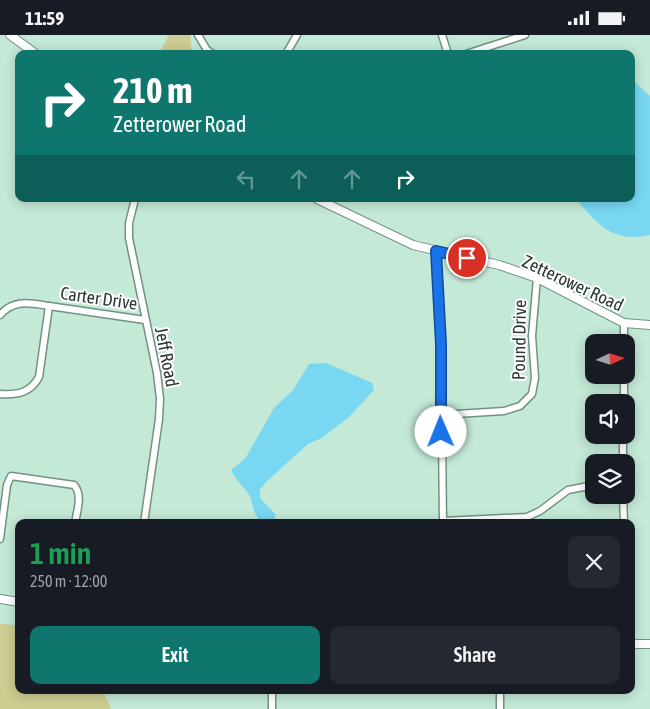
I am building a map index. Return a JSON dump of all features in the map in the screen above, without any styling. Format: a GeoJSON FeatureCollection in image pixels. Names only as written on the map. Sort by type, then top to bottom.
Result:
{"type":"FeatureCollection","features":[{"type":"Feature","properties":{"kind":"street"},"geometry":{"type":"LineString","coordinates":[[10,35],[31,50]]}},
{"type":"Feature","properties":{"kind":"street"},"geometry":{"type":"LineString","coordinates":[[198,35],[207,50]]}},
{"type":"Feature","properties":{"kind":"street"},"geometry":{"type":"LineString","coordinates":[[288,50],[297,35]]}},
{"type":"Feature","properties":{"kind":"street"},"geometry":{"type":"LineString","coordinates":[[442,35],[447,50]]}},
{"type":"Feature","properties":{"kind":"street"},"geometry":{"type":"LineString","coordinates":[[478,50],[525,35]]}},
{"type":"Feature","properties":{"kind":"street","name":"Jeff Road"},"geometry":{"type":"LineString","coordinates":[[134,202],[129,223],[129,238],[160,399],[159,419],[145,519]]}},
{"type":"Feature","properties":{"kind":"street","name":"Zetterower Road"},"geometry":{"type":"LineString","coordinates":[[324,202],[412,245],[499,265],[537,278],[624,323],[650,325]]}},
{"type":"Feature","properties":{"kind":"street"},"geometry":{"type":"LineString","coordinates":[[436,251],[441,344],[440,415],[443,519]]}},
{"type":"Feature","properties":{"kind":"street","name":"Pound Drive"},"geometry":{"type":"LineString","coordinates":[[440,415],[504,411],[520,406],[532,394],[535,378],[532,336],[537,278]]}},
{"type":"Feature","properties":{"kind":"street","name":"Carter Drive"},"geometry":{"type":"LineString","coordinates":[[0,315],[10,305],[18,303],[145,320]]}},
{"type":"Feature","properties":{"kind":"street","name":"Carter Drive"},"geometry":{"type":"LineString","coordinates":[[0,394],[30,390],[36,382],[50,306]]}},
{"type":"Feature","properties":{"kind":"street"},"geometry":{"type":"LineString","coordinates":[[624,323],[624,334]]}},
{"type":"Feature","properties":{"kind":"street"},"geometry":{"type":"LineString","coordinates":[[0,539],[7,485],[11,476],[74,485],[78,489],[79,498],[76,519]]}},
{"type":"Feature","properties":{"kind":"street"},"geometry":{"type":"LineString","coordinates":[[494,519],[528,517],[540,511],[568,490],[585,487]]}},
{"type":"Feature","properties":{"kind":"street"},"geometry":{"type":"LineString","coordinates":[[623,504],[624,519]]}},
{"type":"Feature","properties":{"kind":"street"},"geometry":{"type":"LineString","coordinates":[[0,599],[15,601]]}},
{"type":"Feature","properties":{"kind":"street"},"geometry":{"type":"LineString","coordinates":[[635,644],[650,644]]}},
{"type":"Feature","properties":{"kind":"street"},"geometry":{"type":"LineString","coordinates":[[272,694],[272,709]]}},
{"type":"Feature","properties":{"kind":"street"},"geometry":{"type":"LineString","coordinates":[[500,694],[500,709]]}},
{"type":"Feature","properties":{"kind":"green space"},"geometry":{"type":"Polygon","coordinates":[[[169,35],[190,35],[192,50],[161,50],[169,35]]]}},
{"type":"Feature","properties":{"kind":"green space"},"geometry":{"type":"Polygon","coordinates":[[[0,624],[15,625],[15,694],[105,694],[111,709],[0,709],[0,624]]]}},
{"type":"Feature","properties":{"kind":"water"},"geometry":{"type":"Polygon","coordinates":[[[635,83],[650,96],[650,235],[637,237],[616,234],[607,230],[579,202],[635,202],[635,83]]]}},
{"type":"Feature","properties":{"kind":"water"},"geometry":{"type":"Polygon","coordinates":[[[326,363],[372,383],[374,390],[349,417],[322,438],[308,444],[266,482],[260,490],[260,498],[276,515],[274,519],[257,519],[250,496],[231,470],[245,459],[274,408],[293,390],[309,364],[326,363]]]}},
{"type":"Feature","properties":{"kind":"route"},"geometry":{"type":"LineString","coordinates":[[441,432],[441,344],[436,251],[467,258]]}}]}
